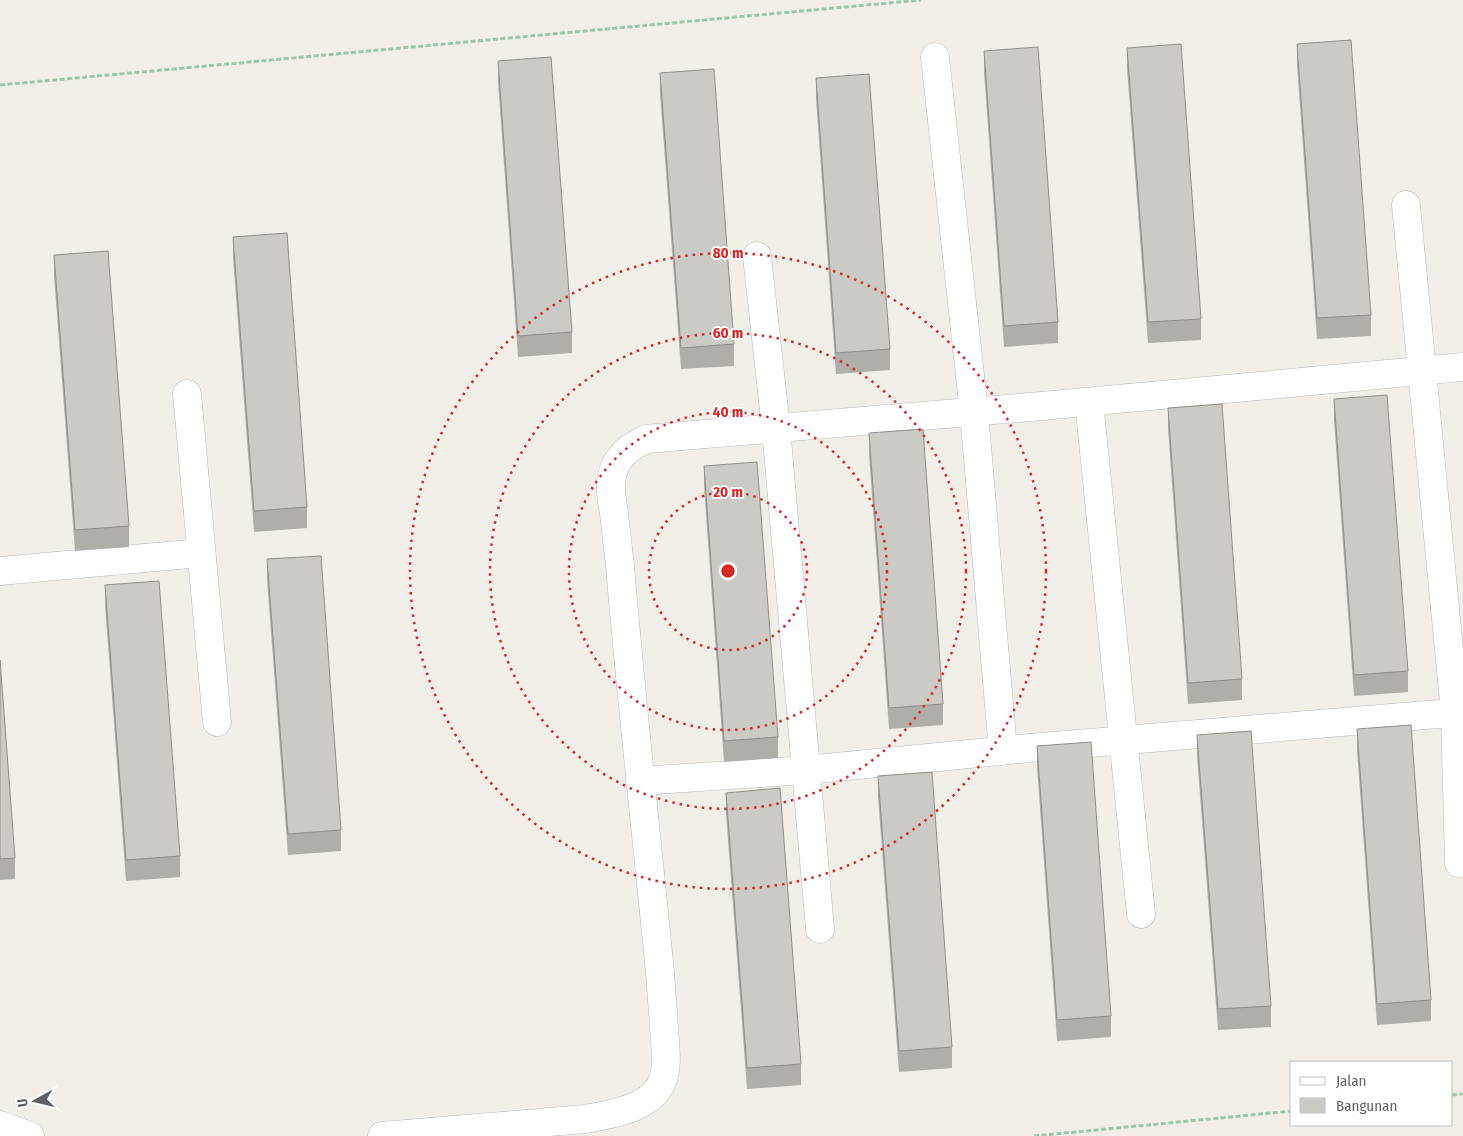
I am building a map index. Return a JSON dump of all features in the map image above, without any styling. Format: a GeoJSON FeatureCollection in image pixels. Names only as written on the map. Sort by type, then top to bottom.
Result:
{"type":"FeatureCollection","features":[{"type":"Feature","properties":{"kind":"lane"},"geometry":{"type":"LineString","coordinates":[[935,58],[974,412],[1003,751]]}},
{"type":"Feature","properties":{"kind":"lane"},"geometry":{"type":"LineString","coordinates":[[1406,206],[1459,712],[1459,863]]}},
{"type":"Feature","properties":{"kind":"lane"},"geometry":{"type":"LineString","coordinates":[[757,256],[776,428],[820,929]]}},
{"type":"Feature","properties":{"kind":"lane"},"geometry":{"type":"LineString","coordinates":[[382,1136],[585,1119],[610,1114],[643,1102],[652,1096],[661,1085],[666,1068],[662,985],[640,781],[618,541],[610,484],[616,463],[622,454],[632,446],[646,439],[1463,368]]}},
{"type":"Feature","properties":{"kind":"lane"},"geometry":{"type":"LineString","coordinates":[[186,394],[216,722]]}},
{"type":"Feature","properties":{"kind":"lane"},"geometry":{"type":"LineString","coordinates":[[1089,402],[1141,914]]}},
{"type":"Feature","properties":{"kind":"lane"},"geometry":{"type":"LineString","coordinates":[[0,571],[201,553]]}},
{"type":"Feature","properties":{"kind":"lane"},"geometry":{"type":"LineString","coordinates":[[640,781],[806,770],[1459,712]]}},
{"type":"Feature","properties":{"kind":"lane"},"geometry":{"type":"LineString","coordinates":[[0,1125],[30,1136]]}},
{"type":"Feature","properties":{"kind":"path"},"geometry":{"type":"LineString","coordinates":[[0,85],[921,0]]}},
{"type":"Feature","properties":{"kind":"path"},"geometry":{"type":"LineString","coordinates":[[1034,1136],[1290,1111]]}},
{"type":"Feature","properties":{"kind":"building"},"geometry":{"type":"Polygon","coordinates":[[[1351,40],[1371,315],[1317,318],[1297,44],[1351,40]]]}},
{"type":"Feature","properties":{"kind":"building"},"geometry":{"type":"Polygon","coordinates":[[[1181,44],[1201,319],[1148,322],[1127,48],[1181,44]]]}},
{"type":"Feature","properties":{"kind":"building"},"geometry":{"type":"Polygon","coordinates":[[[1038,47],[1058,322],[1004,326],[984,51],[1038,47]]]}},
{"type":"Feature","properties":{"kind":"building"},"geometry":{"type":"Polygon","coordinates":[[[551,57],[572,332],[518,336],[498,61],[551,57]]]}},
{"type":"Feature","properties":{"kind":"building"},"geometry":{"type":"Polygon","coordinates":[[[714,69],[734,344],[681,348],[660,73],[714,69]]]}},
{"type":"Feature","properties":{"kind":"building"},"geometry":{"type":"Polygon","coordinates":[[[869,74],[890,349],[836,353],[816,78],[869,74]]]}},
{"type":"Feature","properties":{"kind":"building"},"geometry":{"type":"Polygon","coordinates":[[[287,233],[307,507],[254,511],[233,237],[287,233]]]}},
{"type":"Feature","properties":{"kind":"building"},"geometry":{"type":"Polygon","coordinates":[[[108,251],[129,526],[75,530],[54,255],[108,251]]]}},
{"type":"Feature","properties":{"kind":"building"},"geometry":{"type":"Polygon","coordinates":[[[1387,395],[1408,671],[1354,675],[1334,399],[1387,395]]]}},
{"type":"Feature","properties":{"kind":"building"},"geometry":{"type":"Polygon","coordinates":[[[1222,404],[1242,679],[1188,683],[1168,408],[1222,404]]]}},
{"type":"Feature","properties":{"kind":"building"},"geometry":{"type":"Polygon","coordinates":[[[923,429],[943,704],[889,708],[869,433],[923,429]]]}},
{"type":"Feature","properties":{"kind":"building"},"geometry":{"type":"Polygon","coordinates":[[[757,462],[778,737],[724,741],[704,466],[757,462]]]}},
{"type":"Feature","properties":{"kind":"building"},"geometry":{"type":"Polygon","coordinates":[[[321,556],[341,830],[288,834],[267,559],[321,556]]]}},
{"type":"Feature","properties":{"kind":"building"},"geometry":{"type":"Polygon","coordinates":[[[159,581],[180,856],[126,860],[105,585],[159,581]]]}},
{"type":"Feature","properties":{"kind":"building"},"geometry":{"type":"Polygon","coordinates":[[[0,660],[15,858],[0,859],[0,660]]]}},
{"type":"Feature","properties":{"kind":"building"},"geometry":{"type":"Polygon","coordinates":[[[1411,725],[1431,1000],[1377,1004],[1357,729],[1411,725]]]}},
{"type":"Feature","properties":{"kind":"building"},"geometry":{"type":"Polygon","coordinates":[[[1251,731],[1271,1006],[1218,1009],[1197,735],[1251,731]]]}},
{"type":"Feature","properties":{"kind":"building"},"geometry":{"type":"Polygon","coordinates":[[[1091,742],[1111,1016],[1057,1020],[1037,746],[1091,742]]]}},
{"type":"Feature","properties":{"kind":"building"},"geometry":{"type":"Polygon","coordinates":[[[932,772],[952,1047],[899,1051],[878,776],[932,772]]]}},
{"type":"Feature","properties":{"kind":"building"},"geometry":{"type":"Polygon","coordinates":[[[780,788],[801,1064],[747,1068],[726,793],[780,788]]]}}]}
